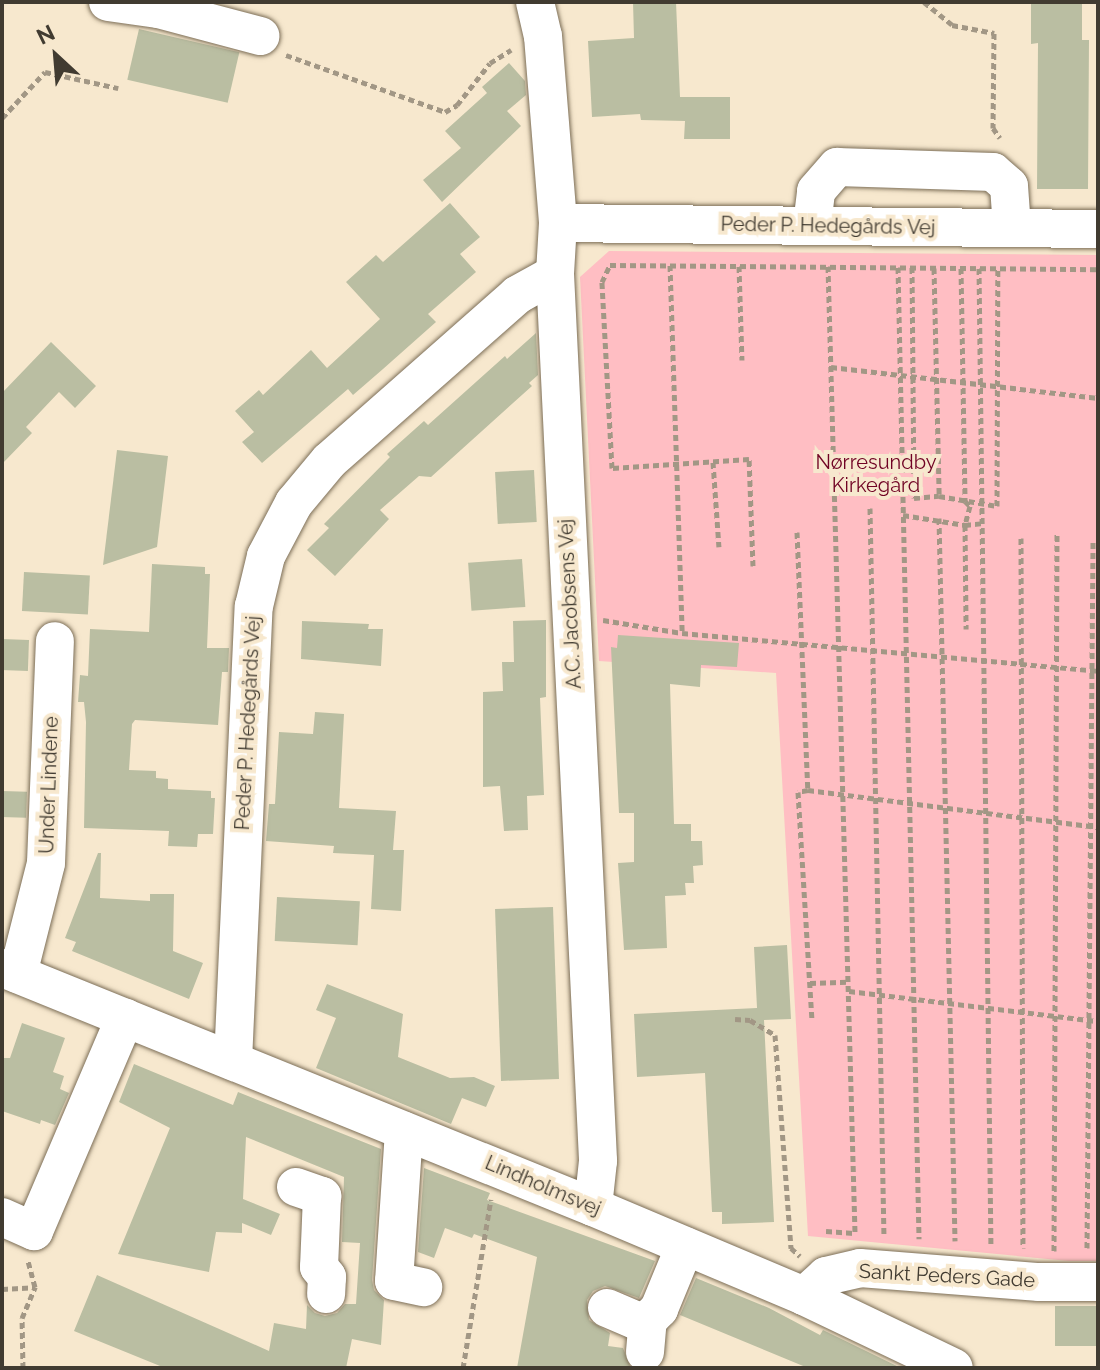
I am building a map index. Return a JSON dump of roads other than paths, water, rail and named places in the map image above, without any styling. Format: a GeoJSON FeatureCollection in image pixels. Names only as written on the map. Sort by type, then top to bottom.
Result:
{"type":"FeatureCollection","features":[{"type":"Feature","properties":{"kind":"street"},"geometry":{"type":"LineString","coordinates":[[108,2],[158,9],[260,36]]}},
{"type":"Feature","properties":{"kind":"street","name":"A.C. Jacobsens Vej"},"geometry":{"type":"LineString","coordinates":[[539,19],[558,223],[555,274],[598,1161],[593,1207]]}},
{"type":"Feature","properties":{"kind":"street"},"geometry":{"type":"LineString","coordinates":[[812,225],[816,191],[837,167],[993,172],[1009,186],[1012,228]]}},
{"type":"Feature","properties":{"kind":"street","name":"Peder P. Hedegårds Vej"},"geometry":{"type":"LineString","coordinates":[[558,223],[1098,229]]}},
{"type":"Feature","properties":{"kind":"street","name":"Peder P. Hedegårds Vej"},"geometry":{"type":"LineString","coordinates":[[233,1061],[254,606],[266,556],[294,503],[329,461],[517,295],[555,274]]}},
{"type":"Feature","properties":{"kind":"street","name":"Under Lindene"},"geometry":{"type":"LineString","coordinates":[[10,971],[46,863],[55,641]]}},
{"type":"Feature","properties":{"kind":"street","name":"Lindholmsvej"},"geometry":{"type":"LineString","coordinates":[[10,971],[496,1166],[685,1246],[815,1286],[954,1368]]}},
{"type":"Feature","properties":{"kind":"street"},"geometry":{"type":"LineString","coordinates":[[18,1224],[125,1018]]}},
{"type":"Feature","properties":{"kind":"street"},"geometry":{"type":"LineString","coordinates":[[404,1131],[394,1281],[423,1287]]}},
{"type":"Feature","properties":{"kind":"street"},"geometry":{"type":"LineString","coordinates":[[296,1187],[322,1196],[319,1267],[327,1277],[326,1294]]}},
{"type":"Feature","properties":{"kind":"street"},"geometry":{"type":"LineString","coordinates":[[607,1308],[637,1321],[646,1336],[685,1246]]}},
{"type":"Feature","properties":{"kind":"street","name":"Sankt Peders Gade"},"geometry":{"type":"LineString","coordinates":[[815,1286],[860,1268],[1039,1282],[1093,1268]]}},
{"type":"Feature","properties":{"kind":"park label","name":"Nørresundby Kirkegård"},"geometry":{"type":"Point","coordinates":[876,474]}}]}
